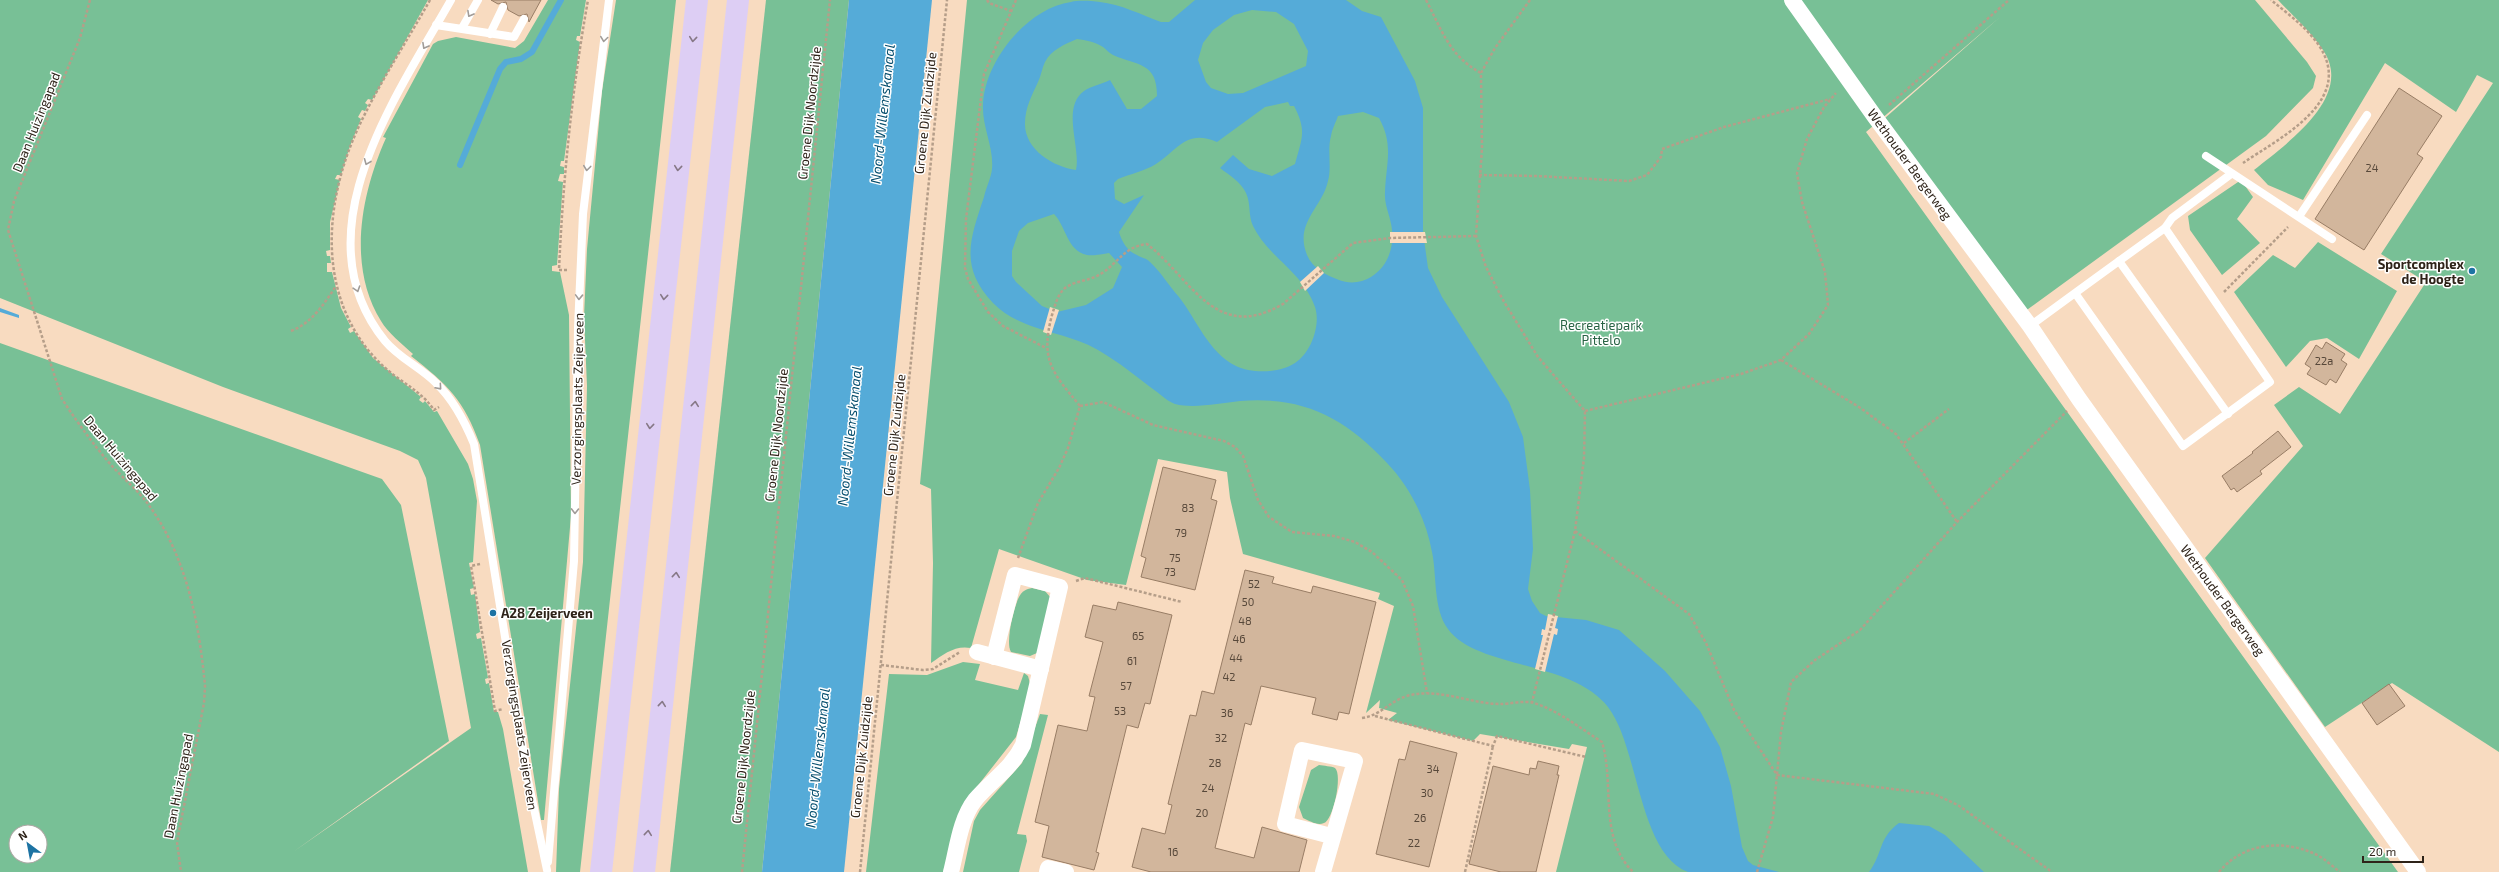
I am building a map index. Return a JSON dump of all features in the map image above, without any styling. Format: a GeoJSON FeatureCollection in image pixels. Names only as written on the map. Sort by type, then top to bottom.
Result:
{"type":"FeatureCollection","features":[{"type":"Feature","properties":{"kind":"highway"},"geometry":{"type":"LineString","coordinates":[[601,872],[697,0]]}},
{"type":"Feature","properties":{"kind":"highway"},"geometry":{"type":"LineString","coordinates":[[644,872],[738,0]]}},
{"type":"Feature","properties":{"kind":"street","name":"Wethouder Bergerweg"},"geometry":{"type":"LineString","coordinates":[[1792,0],[1875,117],[2030,326],[2079,399],[2418,872]]}},
{"type":"Feature","properties":{"kind":"street"},"geometry":{"type":"LineString","coordinates":[[951,872],[966,816],[975,801],[1016,759],[1023,745],[1060,587],[1015,575],[994,657]]}},
{"type":"Feature","properties":{"kind":"street"},"geometry":{"type":"LineString","coordinates":[[977,652],[1041,669]]}},
{"type":"Feature","properties":{"kind":"street"},"geometry":{"type":"LineString","coordinates":[[1323,872],[1331,836],[1354,761],[1302,750],[1285,824],[1331,836]]}},
{"type":"Feature","properties":{"kind":"street"},"geometry":{"type":"LineString","coordinates":[[1047,872],[1048,868],[1066,872]]}},
{"type":"Feature","properties":{"kind":"lane","name":"Verzorgingsplaats Zeijerveen"},"geometry":{"type":"LineString","coordinates":[[451,0],[385,119],[364,168],[351,214],[350,262],[360,297],[375,326],[398,353],[436,383],[462,416],[474,444],[528,780],[547,871]]}},
{"type":"Feature","properties":{"kind":"lane"},"geometry":{"type":"LineString","coordinates":[[462,28],[478,0]]}},
{"type":"Feature","properties":{"kind":"lane","name":"Verzorgingsplaats Zeijerveen"},"geometry":{"type":"LineString","coordinates":[[547,871],[574,561],[580,271],[586,180],[609,0]]}},
{"type":"Feature","properties":{"kind":"lane"},"geometry":{"type":"LineString","coordinates":[[490,34],[503,7]]}},
{"type":"Feature","properties":{"kind":"lane"},"geometry":{"type":"LineString","coordinates":[[436,25],[514,37],[524,19]]}},
{"type":"Feature","properties":{"kind":"lane"},"geometry":{"type":"LineString","coordinates":[[2300,215],[2367,115]]}},
{"type":"Feature","properties":{"kind":"lane"},"geometry":{"type":"LineString","coordinates":[[2206,156],[2232,174],[2300,215],[2332,239]]}},
{"type":"Feature","properties":{"kind":"lane"},"geometry":{"type":"LineString","coordinates":[[2030,326],[2165,228],[2172,218],[2232,174]]}},
{"type":"Feature","properties":{"kind":"lane"},"geometry":{"type":"LineString","coordinates":[[2075,292],[2183,446],[2270,382],[2165,228]]}},
{"type":"Feature","properties":{"kind":"lane"},"geometry":{"type":"LineString","coordinates":[[2119,261],[2228,414]]}},
{"type":"Feature","properties":{"kind":"path","name":"Daan Huizingapad"},"geometry":{"type":"LineString","coordinates":[[90,0],[80,38],[14,202],[8,230],[62,399],[93,442],[155,514],[174,546],[184,572],[205,686],[204,703],[177,842],[182,872]]}},
{"type":"Feature","properties":{"kind":"path"},"geometry":{"type":"LineString","coordinates":[[424,0],[429,1],[359,125],[342,175],[331,228],[336,286],[352,326],[377,360],[421,394],[434,410],[449,400]]}},
{"type":"Feature","properties":{"kind":"path"},"geometry":{"type":"LineString","coordinates":[[580,271],[559,270],[572,111],[588,0]]}},
{"type":"Feature","properties":{"kind":"path","name":"Groene Dijk Noordzijde"},"geometry":{"type":"LineString","coordinates":[[742,872],[830,0]]}},
{"type":"Feature","properties":{"kind":"path","name":"Groene Dijk Zuidzijde"},"geometry":{"type":"LineString","coordinates":[[860,872],[947,0]]}},
{"type":"Feature","properties":{"kind":"path"},"geometry":{"type":"LineString","coordinates":[[987,0],[989,3],[1011,11]]}},
{"type":"Feature","properties":{"kind":"path"},"geometry":{"type":"LineString","coordinates":[[1016,0],[984,74],[966,220],[965,268],[974,290],[988,312],[1003,326],[1046,348]]}},
{"type":"Feature","properties":{"kind":"path"},"geometry":{"type":"LineString","coordinates":[[1426,0],[1454,54],[1466,65],[1481,73]]}},
{"type":"Feature","properties":{"kind":"path"},"geometry":{"type":"LineString","coordinates":[[1530,0],[1495,48],[1481,73],[1482,148],[1476,236],[1486,267],[1503,300],[1538,357],[1585,411],[1584,458],[1575,531],[1532,702]]}},
{"type":"Feature","properties":{"kind":"path"},"geometry":{"type":"LineString","coordinates":[[1875,117],[2009,0]]}},
{"type":"Feature","properties":{"kind":"path"},"geometry":{"type":"LineString","coordinates":[[2232,174],[2237,166],[2294,128],[2315,110],[2328,87],[2329,72],[2318,44],[2307,31],[2271,0]]}},
{"type":"Feature","properties":{"kind":"path"},"geometry":{"type":"LineString","coordinates":[[1585,411],[1741,374],[1781,360],[1809,334],[1828,305],[1825,272],[1802,202],[1797,174],[1806,139],[1824,107],[1848,79]]}},
{"type":"Feature","properties":{"kind":"path"},"geometry":{"type":"LineString","coordinates":[[1479,175],[1536,176],[1629,181],[1647,175],[1661,157],[1662,149],[1724,127],[1832,98]]}},
{"type":"Feature","properties":{"kind":"path"},"geometry":{"type":"LineString","coordinates":[[2215,301],[2300,215]]}},
{"type":"Feature","properties":{"kind":"path"},"geometry":{"type":"LineString","coordinates":[[1080,406],[1058,380],[1048,360],[1046,348],[1047,334],[1055,306],[1059,296],[1065,288],[1101,274],[1133,246],[1147,244],[1163,256],[1201,300],[1218,310],[1229,314],[1254,315],[1270,311],[1296,293],[1328,262],[1353,243],[1390,238],[1476,236]]}},
{"type":"Feature","properties":{"kind":"path"},"geometry":{"type":"LineString","coordinates":[[291,331],[300,328],[320,310],[336,286]]}},
{"type":"Feature","properties":{"kind":"path"},"geometry":{"type":"LineString","coordinates":[[1781,360],[1859,407],[1896,434],[1904,443],[1957,522]]}},
{"type":"Feature","properties":{"kind":"path"},"geometry":{"type":"LineString","coordinates":[[1756,872],[1772,817],[1780,732],[1791,682],[1815,660],[1860,630],[1957,522],[2079,399]]}},
{"type":"Feature","properties":{"kind":"path"},"geometry":{"type":"LineString","coordinates":[[1080,406],[1103,402],[1153,425],[1224,441],[1235,447],[1244,456],[1258,500],[1268,517],[1292,532],[1334,536],[1355,542],[1372,552],[1402,580],[1413,606],[1427,693]]}},
{"type":"Feature","properties":{"kind":"path"},"geometry":{"type":"LineString","coordinates":[[1015,575],[1024,536],[1038,503],[1059,468],[1074,432],[1080,406]]}},
{"type":"Feature","properties":{"kind":"path"},"geometry":{"type":"LineString","coordinates":[[1904,443],[1949,409]]}},
{"type":"Feature","properties":{"kind":"path"},"geometry":{"type":"LineString","coordinates":[[1575,531],[1689,614],[1706,643],[1734,710],[1776,775]]}},
{"type":"Feature","properties":{"kind":"path"},"geometry":{"type":"LineString","coordinates":[[493,562],[471,566],[495,711],[517,707]]}},
{"type":"Feature","properties":{"kind":"path"},"geometry":{"type":"LineString","coordinates":[[1060,587],[1085,578],[1182,602]]}},
{"type":"Feature","properties":{"kind":"path"},"geometry":{"type":"LineString","coordinates":[[881,665],[923,670],[933,669],[956,653],[970,651],[977,652]]}},
{"type":"Feature","properties":{"kind":"path"},"geometry":{"type":"LineString","coordinates":[[1374,716],[1390,703],[1408,696],[1427,693],[1498,704],[1532,702],[1556,712],[1602,742],[1607,758],[1611,833],[1621,861],[1633,872]]}},
{"type":"Feature","properties":{"kind":"path"},"geometry":{"type":"LineString","coordinates":[[1362,718],[1374,716],[1493,746]]}},
{"type":"Feature","properties":{"kind":"path"},"geometry":{"type":"LineString","coordinates":[[1465,872],[1493,746],[1497,736],[1586,757]]}},
{"type":"Feature","properties":{"kind":"path"},"geometry":{"type":"LineString","coordinates":[[1776,775],[1934,794],[1958,805],[2052,872]]}},
{"type":"Feature","properties":{"kind":"path"},"geometry":{"type":"LineString","coordinates":[[2219,872],[2226,864],[2250,850],[2272,845],[2291,845],[2316,854],[2340,872]]}},
{"type":"Feature","properties":{"kind":"green space"},"geometry":{"type":"Polygon","coordinates":[[[0,0],[428,0],[372,100],[368,99],[365,103],[368,105],[365,111],[362,110],[358,117],[361,119],[350,146],[341,175],[337,175],[335,179],[340,180],[330,222],[330,250],[326,251],[327,256],[330,256],[331,263],[327,263],[327,272],[332,272],[341,308],[351,327],[348,329],[350,333],[354,331],[373,358],[421,397],[419,400],[423,403],[425,401],[434,412],[437,411],[468,464],[473,479],[477,501],[473,562],[469,563],[474,588],[470,589],[471,595],[475,594],[480,632],[476,634],[477,639],[481,638],[488,678],[485,679],[486,684],[489,683],[494,712],[498,712],[503,729],[528,872],[0,872],[0,343],[382,479],[401,505],[449,741],[293,852],[471,728],[426,478],[418,460],[400,451],[223,387],[0,298],[0,0]]]}},
{"type":"Feature","properties":{"kind":"green space"},"geometry":{"type":"Polygon","coordinates":[[[548,0],[586,0],[580,36],[577,36],[576,40],[580,42],[564,161],[561,161],[560,166],[564,167],[564,174],[560,174],[558,181],[563,182],[557,265],[552,266],[552,271],[560,272],[569,315],[571,516],[544,820],[541,820],[480,445],[468,416],[453,394],[445,385],[411,356],[413,354],[391,334],[381,321],[370,300],[364,277],[361,254],[361,230],[364,206],[370,182],[386,138],[383,137],[433,44],[438,41],[456,37],[515,48],[524,41],[548,0]]]}},
{"type":"Feature","properties":{"kind":"green space"},"geometry":{"type":"Polygon","coordinates":[[[616,0],[676,0],[580,872],[556,872],[559,789],[583,562],[587,386],[584,317],[587,249],[602,91],[616,0]]]}},
{"type":"Feature","properties":{"kind":"green space"},"geometry":{"type":"Polygon","coordinates":[[[766,0],[849,0],[762,872],[670,872],[766,0]]]}},
{"type":"Feature","properties":{"kind":"green space","name":"Recreatiepark Pittelo"},"geometry":{"type":"Polygon","coordinates":[[[967,0],[2255,0],[2307,62],[2316,76],[2313,88],[2266,136],[2024,312],[1885,118],[2000,17],[1866,132],[2398,872],[1556,872],[1587,747],[1572,744],[1569,749],[1480,734],[1473,741],[1388,720],[1397,713],[1379,708],[1380,700],[1366,713],[1394,606],[1378,599],[1380,593],[1243,554],[1230,498],[1227,472],[1158,459],[1126,585],[1087,580],[999,549],[971,648],[965,647],[955,649],[931,663],[933,563],[931,489],[920,484],[967,0]]]}},
{"type":"Feature","properties":{"kind":"green space"},"geometry":{"type":"Polygon","coordinates":[[[2278,0],[2499,0],[2499,752],[2392,683],[2325,727],[2205,558],[2303,446],[2274,405],[2299,387],[2340,414],[2426,282],[2381,254],[2493,83],[2477,75],[2456,112],[2385,63],[2303,200],[2268,185],[2254,170],[2283,147],[2312,118],[2324,102],[2330,85],[2331,68],[2323,50],[2307,30],[2278,0]]]}},
{"type":"Feature","properties":{"kind":"green space"},"geometry":{"type":"Polygon","coordinates":[[[2241,180],[2253,197],[2237,219],[2260,243],[2222,275],[2190,230],[2188,216],[2241,180]]]}},
{"type":"Feature","properties":{"kind":"green space"},"geometry":{"type":"Polygon","coordinates":[[[2318,242],[2397,291],[2359,359],[2327,338],[2310,341],[2286,367],[2234,292],[2273,255],[2295,268],[2318,242]]]}},
{"type":"Feature","properties":{"kind":"green space"},"geometry":{"type":"Polygon","coordinates":[[[1032,588],[1045,591],[1051,598],[1037,653],[1030,656],[1011,652],[1009,641],[1013,616],[1019,597],[1021,593],[1032,588]]]}},
{"type":"Feature","properties":{"kind":"green space"},"geometry":{"type":"Polygon","coordinates":[[[963,662],[980,664],[975,680],[1018,690],[1024,673],[1028,676],[1031,687],[1016,737],[965,802],[946,872],[866,872],[889,674],[927,675],[963,662]]]}},
{"type":"Feature","properties":{"kind":"green space"},"geometry":{"type":"Polygon","coordinates":[[[1040,714],[1048,715],[1017,834],[1026,835],[1027,841],[1019,872],[963,872],[974,821],[980,810],[1022,763],[1040,714]]]}},
{"type":"Feature","properties":{"kind":"green space"},"geometry":{"type":"Polygon","coordinates":[[[1319,765],[1335,768],[1338,779],[1336,797],[1331,815],[1324,823],[1321,824],[1314,823],[1303,818],[1299,807],[1311,770],[1319,765]]]}},
{"type":"Feature","properties":{"kind":"water","name":"Noord-Willemskanaal"},"geometry":{"type":"Polygon","coordinates":[[[849,0],[932,0],[844,872],[762,872],[849,0]]]}},
{"type":"Feature","properties":{"kind":"water"},"geometry":{"type":"Polygon","coordinates":[[[1195,0],[1346,0],[1362,11],[1381,17],[1415,81],[1423,108],[1423,232],[1428,268],[1442,297],[1509,402],[1523,437],[1530,490],[1533,549],[1528,589],[1532,601],[1540,613],[1546,616],[1586,620],[1619,630],[1665,671],[1700,711],[1720,747],[1731,786],[1742,847],[1748,861],[1753,865],[1779,872],[1688,872],[1671,861],[1659,844],[1649,822],[1627,747],[1618,725],[1608,707],[1592,692],[1571,681],[1549,672],[1502,659],[1480,651],[1462,642],[1448,629],[1440,612],[1436,592],[1434,561],[1426,528],[1416,504],[1403,482],[1395,472],[1355,433],[1321,413],[1303,406],[1284,402],[1263,400],[1190,406],[1175,404],[1170,402],[1121,365],[1098,350],[1072,339],[1030,326],[1004,313],[982,290],[975,277],[970,252],[975,226],[992,169],[991,153],[983,113],[985,88],[1000,55],[1024,26],[1055,6],[1071,2],[1085,1],[1108,3],[1123,7],[1161,22],[1169,22],[1195,0]],[[1252,10],[1234,15],[1213,30],[1203,43],[1198,60],[1206,82],[1211,88],[1228,94],[1243,93],[1306,66],[1308,51],[1294,24],[1276,12],[1252,10]],[[1077,39],[1063,45],[1051,54],[1045,62],[1031,97],[1025,117],[1025,123],[1029,141],[1035,149],[1049,161],[1076,170],[1077,161],[1073,117],[1077,98],[1084,91],[1110,80],[1127,109],[1141,109],[1157,96],[1156,85],[1154,77],[1150,71],[1138,64],[1113,55],[1103,47],[1094,43],[1077,39]],[[1288,102],[1265,107],[1217,142],[1198,138],[1190,139],[1177,147],[1156,164],[1142,171],[1118,179],[1114,183],[1115,199],[1124,204],[1144,195],[1119,232],[1123,243],[1128,249],[1149,261],[1158,270],[1179,297],[1210,344],[1226,360],[1243,369],[1266,371],[1282,369],[1295,363],[1306,353],[1310,346],[1316,330],[1317,314],[1315,307],[1310,295],[1294,274],[1259,237],[1251,222],[1248,197],[1244,189],[1220,168],[1233,155],[1249,169],[1272,176],[1295,164],[1302,135],[1301,122],[1294,106],[1290,106],[1288,102]],[[1363,112],[1338,116],[1330,141],[1330,170],[1328,181],[1325,191],[1306,225],[1304,244],[1307,255],[1316,268],[1320,271],[1329,276],[1347,282],[1364,281],[1377,273],[1385,263],[1392,244],[1392,230],[1385,197],[1388,146],[1384,128],[1379,118],[1363,112]],[[1054,214],[1028,223],[1019,231],[1012,251],[1012,276],[1016,282],[1042,306],[1057,312],[1086,305],[1113,288],[1122,267],[1109,253],[1087,255],[1080,253],[1071,243],[1054,214]]]}},
{"type":"Feature","properties":{"kind":"water"},"geometry":{"type":"Polygon","coordinates":[[[0,308],[19,315],[19,318],[0,312],[0,308]]]}},
{"type":"Feature","properties":{"kind":"water"},"geometry":{"type":"Polygon","coordinates":[[[1899,823],[1929,826],[1945,835],[1984,872],[1869,872],[1877,859],[1887,834],[1899,823]]]}},
{"type":"Feature","properties":{"kind":"pier"},"geometry":{"type":"Polygon","coordinates":[[[1390,232],[1425,232],[1427,243],[1390,243],[1390,232]]]}},
{"type":"Feature","properties":{"kind":"pier"},"geometry":{"type":"Polygon","coordinates":[[[1318,266],[1324,273],[1305,291],[1300,282],[1318,266]]]}},
{"type":"Feature","properties":{"kind":"pier"},"geometry":{"type":"Polygon","coordinates":[[[1050,307],[1059,310],[1051,335],[1043,332],[1050,307]]]}},
{"type":"Feature","properties":{"kind":"pier"},"geometry":{"type":"Polygon","coordinates":[[[1548,614],[1558,616],[1555,628],[1558,629],[1557,635],[1554,634],[1545,672],[1535,669],[1543,635],[1541,635],[1542,629],[1545,630],[1548,614]]]}},
{"type":"Feature","properties":{"kind":"building"},"geometry":{"type":"Polygon","coordinates":[[[491,0],[541,0],[529,22],[527,14],[519,16],[508,10],[506,2],[498,4],[491,0]]]}},
{"type":"Feature","properties":{"kind":"building"},"geometry":{"type":"Polygon","coordinates":[[[2399,88],[2442,116],[2417,154],[2423,158],[2364,250],[2315,219],[2399,88]]]}},
{"type":"Feature","properties":{"kind":"building"},"geometry":{"type":"Polygon","coordinates":[[[2326,342],[2345,354],[2341,360],[2347,364],[2336,383],[2330,379],[2326,385],[2307,374],[2311,368],[2305,364],[2316,345],[2322,349],[2326,342]]]}},
{"type":"Feature","properties":{"kind":"building"},"geometry":{"type":"Polygon","coordinates":[[[2278,431],[2291,447],[2260,471],[2262,474],[2237,492],[2234,488],[2231,490],[2222,476],[2253,453],[2252,452],[2278,431]]]}},
{"type":"Feature","properties":{"kind":"building"},"geometry":{"type":"Polygon","coordinates":[[[1163,467],[1216,480],[1211,499],[1217,501],[1195,590],[1141,577],[1146,558],[1141,556],[1163,467]]]}},
{"type":"Feature","properties":{"kind":"building"},"geometry":{"type":"Polygon","coordinates":[[[1245,570],[1274,577],[1272,583],[1311,593],[1313,586],[1376,602],[1349,714],[1339,712],[1337,720],[1312,714],[1316,698],[1261,686],[1251,725],[1245,723],[1215,848],[1254,858],[1262,827],[1307,840],[1299,872],[1151,872],[1132,867],[1142,828],[1165,834],[1172,805],[1168,804],[1190,715],[1196,716],[1202,691],[1214,694],[1245,570]]]}},
{"type":"Feature","properties":{"kind":"building"},"geometry":{"type":"Polygon","coordinates":[[[1118,602],[1172,615],[1150,704],[1145,703],[1138,728],[1127,725],[1096,852],[1099,853],[1094,870],[1042,857],[1049,826],[1035,822],[1058,725],[1087,731],[1095,697],[1089,696],[1103,642],[1085,637],[1093,605],[1116,610],[1118,602]]]}},
{"type":"Feature","properties":{"kind":"building"},"geometry":{"type":"Polygon","coordinates":[[[2389,684],[2405,706],[2377,725],[2362,703],[2389,684]]]}},
{"type":"Feature","properties":{"kind":"building"},"geometry":{"type":"Polygon","coordinates":[[[1410,741],[1457,753],[1429,867],[1376,854],[1399,759],[1405,760],[1410,741]]]}},
{"type":"Feature","properties":{"kind":"building"},"geometry":{"type":"Polygon","coordinates":[[[1538,761],[1559,766],[1557,775],[1559,775],[1536,872],[1501,872],[1469,864],[1493,766],[1529,775],[1530,768],[1536,769],[1538,761]]]}},
{"type":"Feature","properties":{"kind":"waterway"},"geometry":{"type":"LineString","coordinates":[[460,165],[500,69],[506,62],[521,59],[532,52],[561,0]]}},
{"type":"Feature","properties":{"kind":"place","name":"Sportcomplex de Hoogte"},"geometry":{"type":"Point","coordinates":[2472,271]}},
{"type":"Feature","properties":{"kind":"place","name":"A28 Zeijerveen"},"geometry":{"type":"Point","coordinates":[493,613]}}]}
